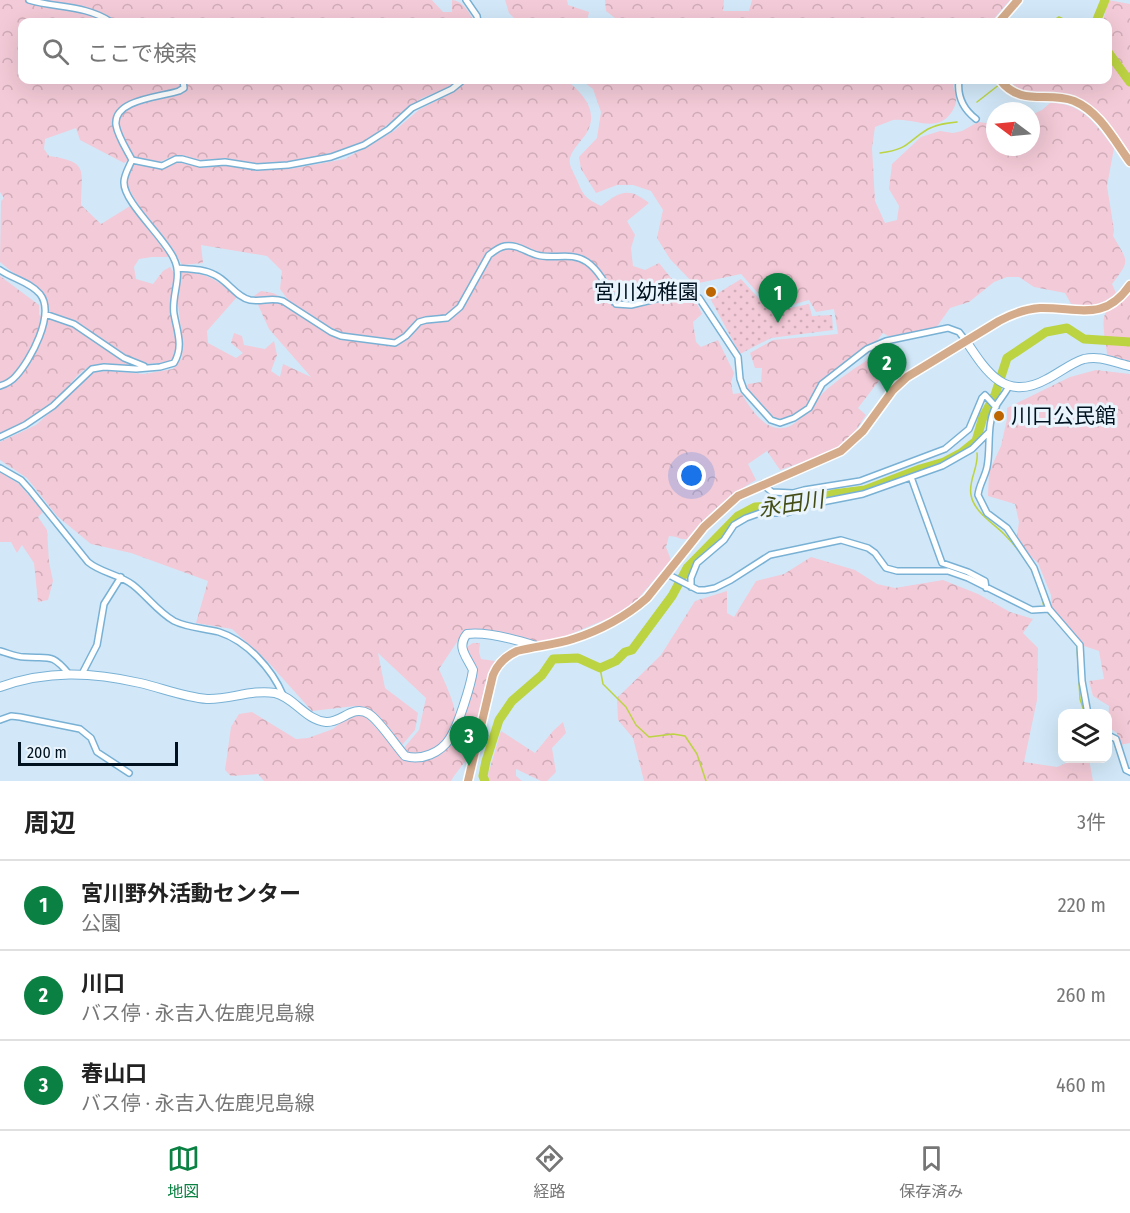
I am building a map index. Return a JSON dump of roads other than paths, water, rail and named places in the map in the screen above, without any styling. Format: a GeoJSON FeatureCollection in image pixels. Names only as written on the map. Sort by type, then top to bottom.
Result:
{"type":"FeatureCollection","features":[{"type":"Feature","properties":{"kind":"main road"},"geometry":{"type":"LineString","coordinates":[[1002,18],[1017,0]]}},
{"type":"Feature","properties":{"kind":"main road"},"geometry":{"type":"LineString","coordinates":[[1005,84],[1016,93],[1038,98],[1063,98],[1085,107],[1100,120],[1130,162]]}},
{"type":"Feature","properties":{"kind":"main road"},"geometry":{"type":"LineString","coordinates":[[468,781],[488,692],[496,667],[509,655],[536,646],[572,639],[624,616],[669,575],[697,536],[738,495],[841,451],[863,432],[893,390],[923,366],[1012,314],[1023,310],[1046,308],[1089,312],[1101,309],[1119,299],[1130,285]]}},
{"type":"Feature","properties":{"kind":"street"},"geometry":{"type":"LineString","coordinates":[[29,0],[79,9],[104,18]]}},
{"type":"Feature","properties":{"kind":"street"},"geometry":{"type":"LineString","coordinates":[[466,0],[477,18]]}},
{"type":"Feature","properties":{"kind":"street"},"geometry":{"type":"LineString","coordinates":[[0,437],[25,425],[53,406],[92,369],[146,368],[171,365],[177,359],[180,348],[174,299],[177,268],[174,259],[135,206],[124,187],[132,160],[116,125],[117,116],[128,105],[179,91],[184,87],[184,84]]}},
{"type":"Feature","properties":{"kind":"street"},"geometry":{"type":"LineString","coordinates":[[132,160],[162,166],[176,159],[182,159],[200,164],[225,162],[257,167],[288,165],[331,157],[364,145],[389,129],[412,108],[458,84]]}},
{"type":"Feature","properties":{"kind":"street"},"geometry":{"type":"LineString","coordinates":[[959,84],[961,100],[968,112],[976,119]]}},
{"type":"Feature","properties":{"kind":"street"},"geometry":{"type":"LineString","coordinates":[[177,268],[215,274],[250,300],[283,301],[341,336],[395,343],[406,336],[419,322],[447,318],[454,314],[489,255],[495,250],[504,246],[513,246],[546,256],[569,255],[584,260],[594,267],[616,304],[631,305],[672,295],[699,298],[738,357],[740,379],[744,390],[776,423],[786,422],[809,408],[822,384],[867,349],[886,341],[948,328],[959,332],[990,372],[1005,385],[1021,389],[1036,386],[1084,360],[1102,358],[1130,366]]}},
{"type":"Feature","properties":{"kind":"street"},"geometry":{"type":"LineString","coordinates":[[0,270],[39,292],[43,298],[45,314],[40,335],[19,373],[9,383],[0,386]]}},
{"type":"Feature","properties":{"kind":"street"},"geometry":{"type":"LineString","coordinates":[[45,314],[74,324],[124,358],[146,368]]}},
{"type":"Feature","properties":{"kind":"street"},"geometry":{"type":"LineString","coordinates":[[1005,385],[1003,399],[994,405],[989,432],[991,437],[987,467],[979,489],[980,501],[987,513],[1007,528],[1034,568],[1049,609],[1080,645],[1082,681],[1087,709]]}},
{"type":"Feature","properties":{"kind":"street"},"geometry":{"type":"LineString","coordinates":[[762,484],[772,492],[793,493],[804,489],[860,481],[945,449],[969,429],[977,407],[985,395],[994,405]]}},
{"type":"Feature","properties":{"kind":"street"},"geometry":{"type":"LineString","coordinates":[[689,586],[697,563],[724,540],[734,525],[746,518],[760,513],[786,513],[812,504],[863,494],[942,466],[972,449],[989,432]]}},
{"type":"Feature","properties":{"kind":"street"},"geometry":{"type":"LineString","coordinates":[[0,468],[21,480],[95,568],[121,577],[134,585],[168,617],[190,627],[222,633],[240,644],[272,673],[283,695],[306,713],[325,722],[352,712],[369,714],[405,756],[414,759],[422,758],[440,749],[450,739],[473,670],[461,645],[462,639],[467,634],[475,632],[515,639],[536,646]]}},
{"type":"Feature","properties":{"kind":"street"},"geometry":{"type":"LineString","coordinates":[[911,477],[942,563],[969,572],[985,581],[986,588]]}},
{"type":"Feature","properties":{"kind":"street"},"geometry":{"type":"LineString","coordinates":[[669,575],[698,590],[715,588],[770,555],[841,540],[868,548],[886,568],[897,571],[948,571],[968,578],[1032,610],[1049,609]]}},
{"type":"Feature","properties":{"kind":"street"},"geometry":{"type":"LineString","coordinates":[[82,674],[97,645],[104,604],[121,577]]}},
{"type":"Feature","properties":{"kind":"street"},"geometry":{"type":"LineString","coordinates":[[0,651],[23,657],[54,659],[69,674]]}},
{"type":"Feature","properties":{"kind":"street"},"geometry":{"type":"LineString","coordinates":[[0,687],[27,678],[82,674],[140,683],[208,699],[263,692],[283,695]]}},
{"type":"Feature","properties":{"kind":"street"},"geometry":{"type":"LineString","coordinates":[[0,720],[11,716],[20,717],[80,729],[92,738],[97,752],[129,773]]}},
{"type":"Feature","properties":{"kind":"street"},"geometry":{"type":"LineString","coordinates":[[1112,737],[1116,739],[1126,770],[1130,772]]}},
{"type":"Feature","properties":{"kind":"waterway","name":"永田川"},"geometry":{"type":"LineString","coordinates":[[1098,18],[1105,0]]}},
{"type":"Feature","properties":{"kind":"waterway"},"geometry":{"type":"LineString","coordinates":[[1057,18],[1061,18]]}},
{"type":"Feature","properties":{"kind":"waterway","name":"永田川"},"geometry":{"type":"LineString","coordinates":[[1112,57],[1130,82]]}},
{"type":"Feature","properties":{"kind":"waterway"},"geometry":{"type":"LineString","coordinates":[[977,102],[1000,84]]}},
{"type":"Feature","properties":{"kind":"waterway"},"geometry":{"type":"LineString","coordinates":[[880,153],[903,147],[931,127],[957,122]]}},
{"type":"Feature","properties":{"kind":"waterway","name":"永田川"},"geometry":{"type":"LineString","coordinates":[[485,781],[483,776],[486,761],[499,720],[512,701],[542,675],[553,659],[578,658],[600,668],[632,650],[672,596],[687,568],[738,516],[755,507],[794,505],[833,494],[865,490],[944,462],[961,453],[976,441],[983,417],[995,395],[1007,358],[1046,332],[1067,328],[1084,339],[1130,342]]}},
{"type":"Feature","properties":{"kind":"waterway"},"geometry":{"type":"LineString","coordinates":[[977,453],[970,489],[973,501],[980,512],[1012,543],[1033,572]]}},
{"type":"Feature","properties":{"kind":"waterway"},"geometry":{"type":"LineString","coordinates":[[1041,594],[1044,607]]}},
{"type":"Feature","properties":{"kind":"waterway"},"geometry":{"type":"LineString","coordinates":[[1048,613],[1057,622]]}},
{"type":"Feature","properties":{"kind":"waterway"},"geometry":{"type":"LineString","coordinates":[[1077,646],[1080,699],[1083,709]]}},
{"type":"Feature","properties":{"kind":"waterway"},"geometry":{"type":"LineString","coordinates":[[600,668],[603,684],[626,707],[636,725],[649,737],[673,734],[685,736],[697,754],[706,781]]}},
{"type":"Feature","properties":{"kind":"waterway"},"geometry":{"type":"LineString","coordinates":[[1115,745],[1123,769]]}},
{"type":"Feature","properties":{"kind":"place","name":"宮川幼稚園"},"geometry":{"type":"Point","coordinates":[711,292]}},
{"type":"Feature","properties":{"kind":"place","name":"宮川野外活動センター"},"geometry":{"type":"Point","coordinates":[778,323]}},
{"type":"Feature","properties":{"kind":"place","name":"川口"},"geometry":{"type":"Point","coordinates":[887,393]}},
{"type":"Feature","properties":{"kind":"place","name":"川口公民館"},"geometry":{"type":"Point","coordinates":[999,416]}},
{"type":"Feature","properties":{"kind":"place","name":"春山口"},"geometry":{"type":"Point","coordinates":[469,766]}}]}
